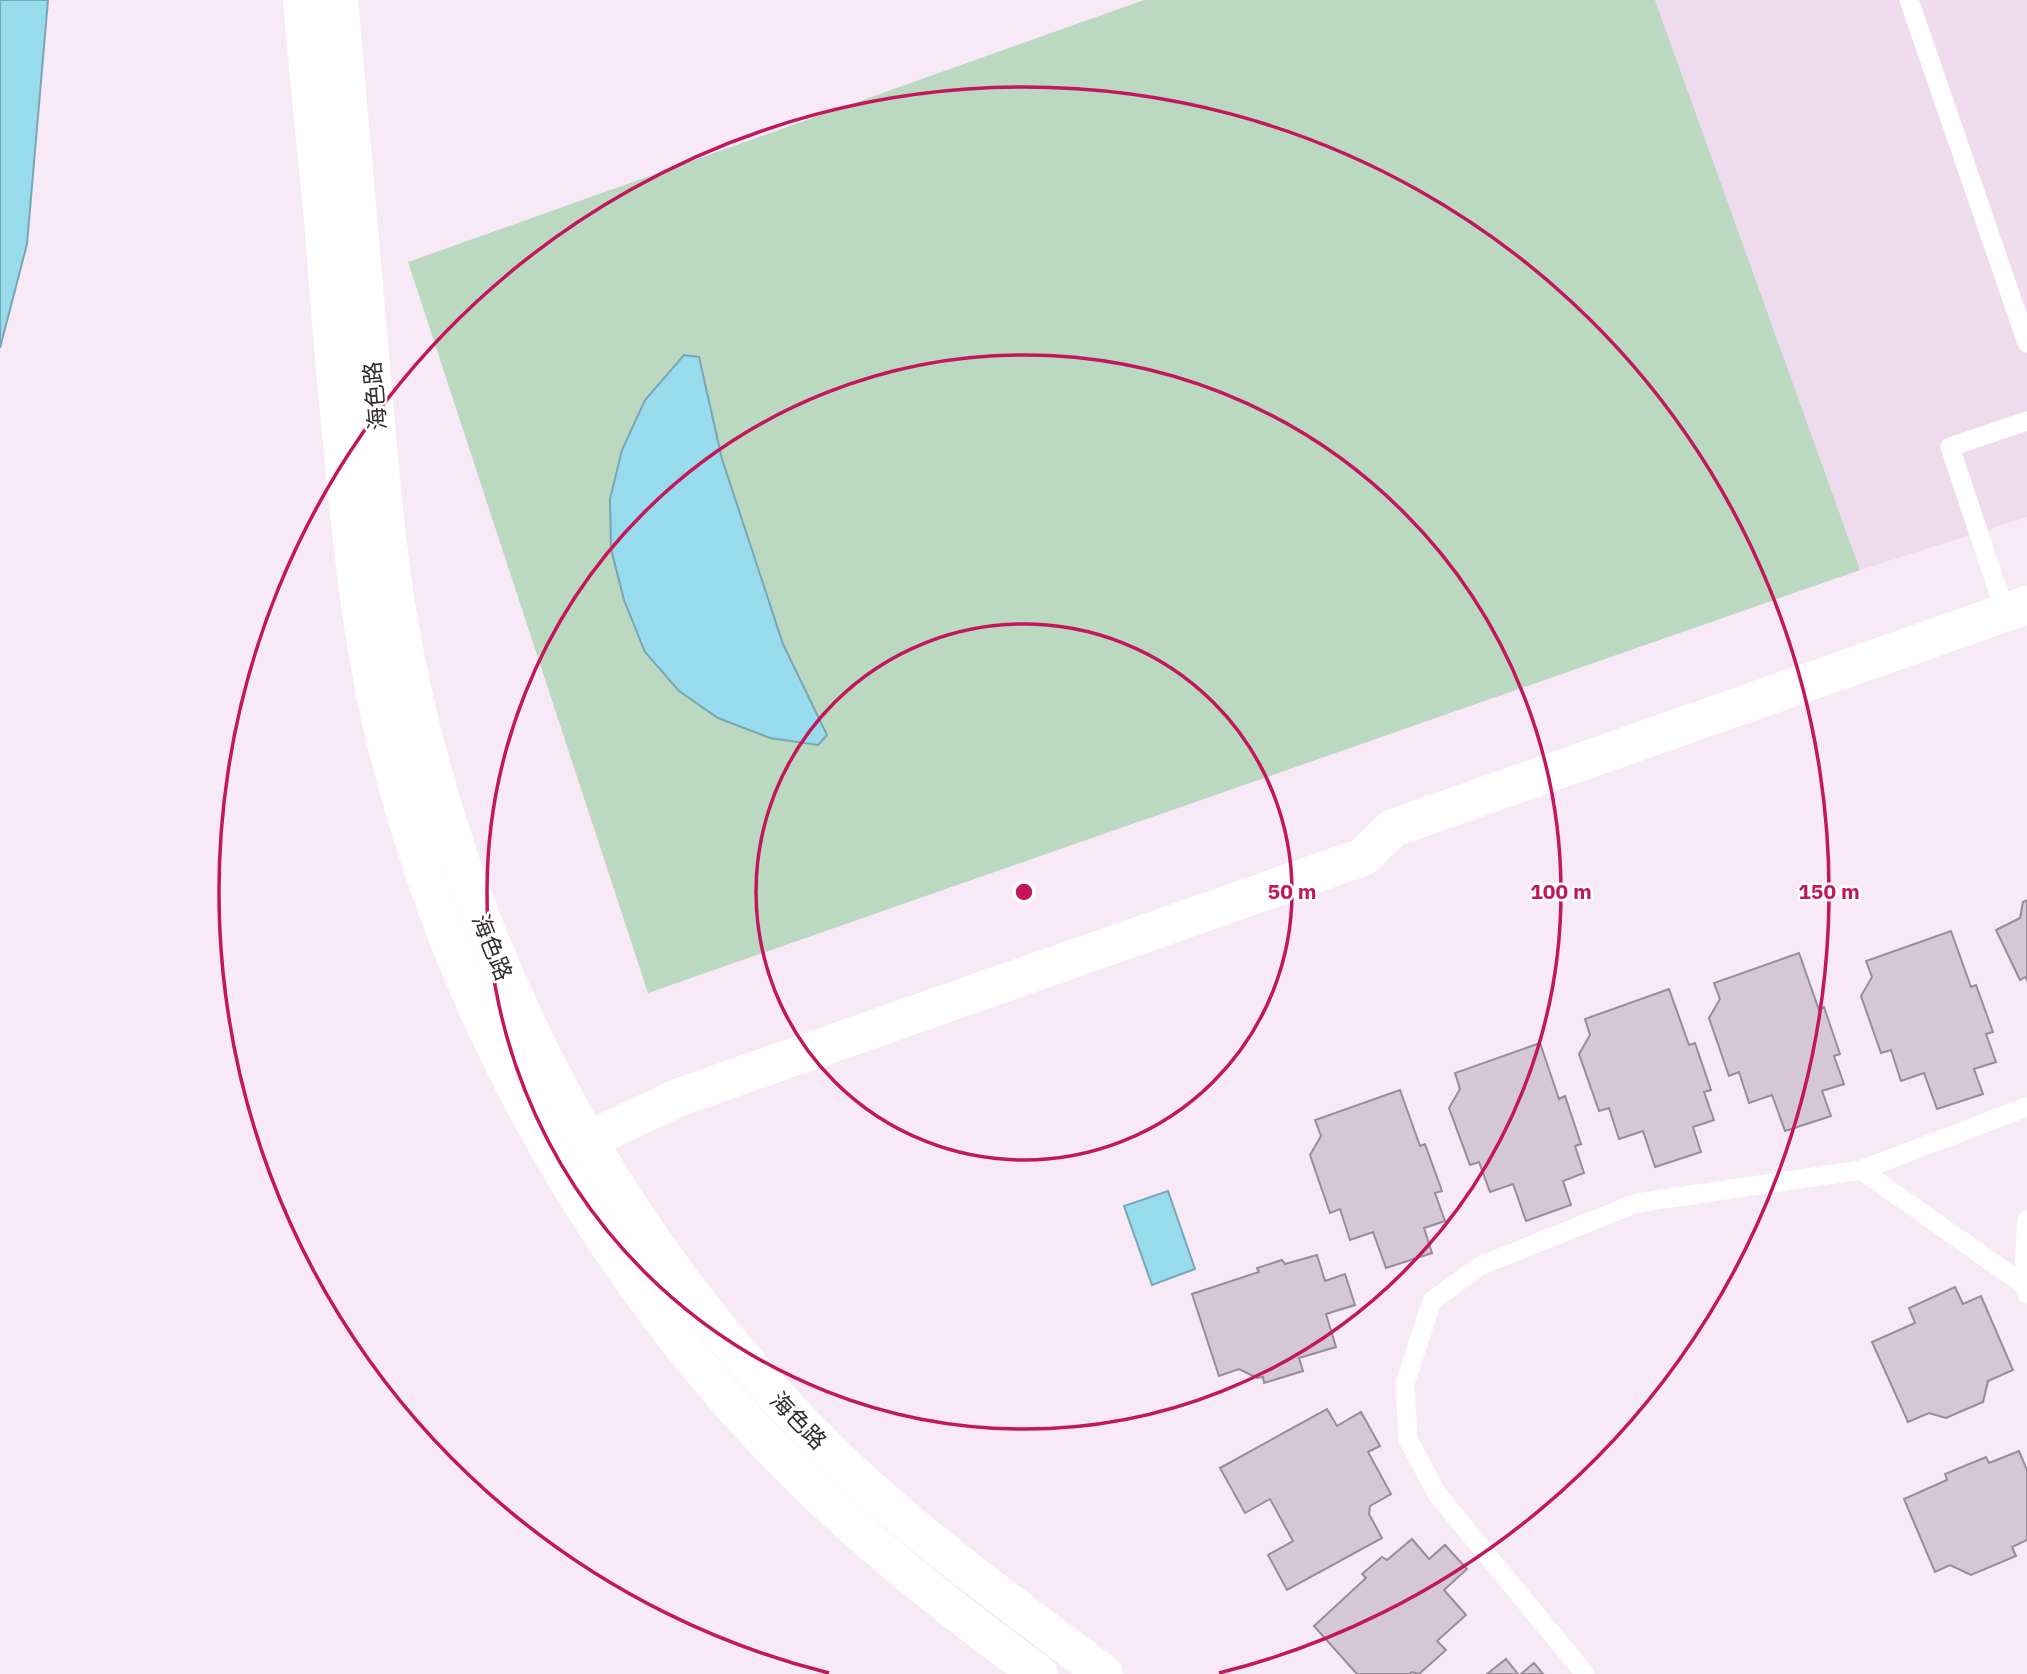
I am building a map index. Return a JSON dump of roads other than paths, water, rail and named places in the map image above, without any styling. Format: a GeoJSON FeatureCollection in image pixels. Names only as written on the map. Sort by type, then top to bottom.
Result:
{"type":"FeatureCollection","features":[{"type":"Feature","properties":{"kind":"street","name":"海色路"},"geometry":{"type":"LineString","coordinates":[[302,0],[332,347],[359,603],[384,734],[401,797],[424,871],[464,978],[521,1097],[596,1227],[695,1360],[774,1450],[836,1510],[943,1601],[1039,1674]]}},
{"type":"Feature","properties":{"kind":"street","name":"海色路"},"geometry":{"type":"LineString","coordinates":[[339,0],[384,498],[398,613],[415,700],[441,801],[482,923],[534,1040],[588,1140],[628,1206],[670,1267],[744,1361],[784,1406],[916,1529],[1104,1674]]}},
{"type":"Feature","properties":{"kind":"street"},"geometry":{"type":"LineString","coordinates":[[588,1140],[680,1097],[1363,856],[1392,828],[2016,609]]}},
{"type":"Feature","properties":{"kind":"lane"},"geometry":{"type":"LineString","coordinates":[[1909,0],[2027,343]]}},
{"type":"Feature","properties":{"kind":"lane"},"geometry":{"type":"LineString","coordinates":[[2016,609],[1950,447],[2027,421]]}},
{"type":"Feature","properties":{"kind":"lane"},"geometry":{"type":"LineString","coordinates":[[1585,1674],[1437,1494],[1408,1439],[1405,1383],[1432,1301],[1480,1266],[1637,1203],[1861,1170],[2027,1107]]}},
{"type":"Feature","properties":{"kind":"lane"},"geometry":{"type":"LineString","coordinates":[[1861,1170],[2025,1289]]}},
{"type":"Feature","properties":{"kind":"lane"},"geometry":{"type":"LineString","coordinates":[[2025,1289],[2027,1220]]}},
{"type":"Feature","properties":{"kind":"water"},"geometry":{"type":"Polygon","coordinates":[[[0,0],[48,0],[27,244],[0,348],[0,0]]]}},
{"type":"Feature","properties":{"kind":"water"},"geometry":{"type":"Polygon","coordinates":[[[684,355],[699,357],[722,459],[783,644],[827,735],[818,745],[770,738],[718,718],[679,691],[645,652],[624,600],[611,549],[610,499],[622,450],[645,400],[684,355]]]}},
{"type":"Feature","properties":{"kind":"water"},"geometry":{"type":"Polygon","coordinates":[[[1168,1191],[1195,1269],[1152,1285],[1124,1206],[1168,1191]]]}}]}
